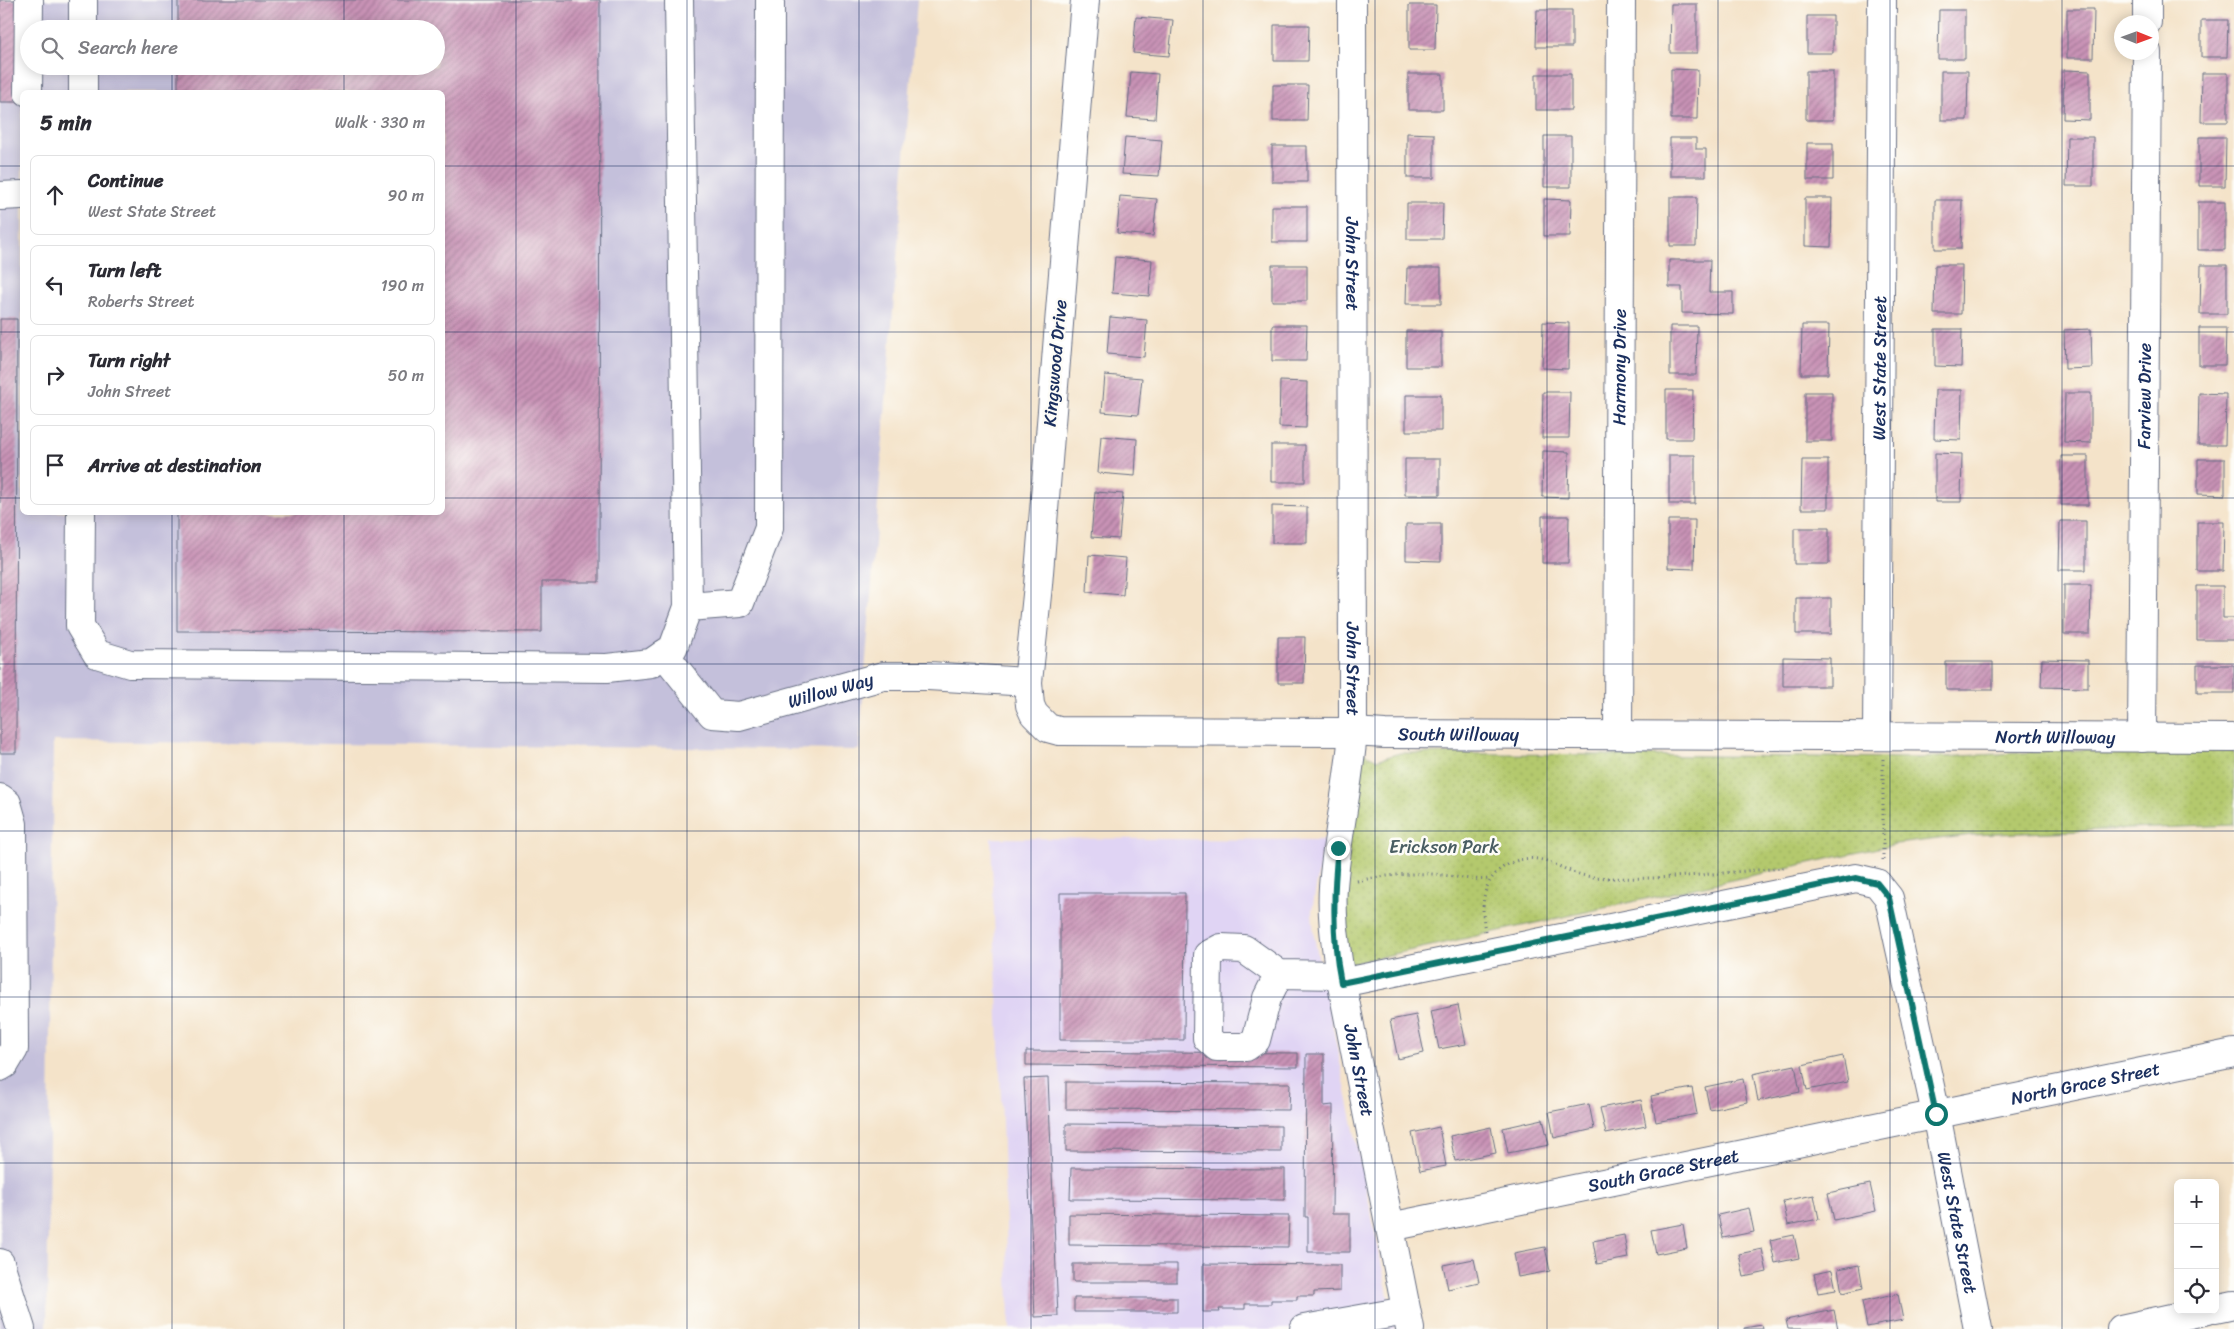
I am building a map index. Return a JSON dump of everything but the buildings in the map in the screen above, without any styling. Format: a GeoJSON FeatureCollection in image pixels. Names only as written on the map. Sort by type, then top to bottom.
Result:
{"type":"FeatureCollection","features":[{"type":"Feature","properties":{"kind":"street"},"geometry":{"type":"LineString","coordinates":[[29,0],[29,20]]}},
{"type":"Feature","properties":{"kind":"street"},"geometry":{"type":"LineString","coordinates":[[83,0],[83,20]]}},
{"type":"Feature","properties":{"kind":"street"},"geometry":{"type":"LineString","coordinates":[[81,515],[80,626],[97,654],[130,664],[607,668],[650,663],[673,648],[688,607],[680,0]]}},
{"type":"Feature","properties":{"kind":"street"},"geometry":{"type":"LineString","coordinates":[[688,607],[740,603],[769,528],[770,0]]}},
{"type":"Feature","properties":{"kind":"street","name":"Kingswood Drive"},"geometry":{"type":"LineString","coordinates":[[1041,722],[1034,714],[1030,705],[1028,682],[1038,585],[1085,0]]}},
{"type":"Feature","properties":{"kind":"street","name":"John Street"},"geometry":{"type":"LineString","coordinates":[[1352,0],[1353,732],[1350,768],[1333,888],[1333,921],[1340,979],[1408,1320]]}},
{"type":"Feature","properties":{"kind":"street","name":"Harmony Drive"},"geometry":{"type":"LineString","coordinates":[[1618,735],[1621,0]]}},
{"type":"Feature","properties":{"kind":"street","name":"West State Street"},"geometry":{"type":"LineString","coordinates":[[1879,736],[1882,0]]}},
{"type":"Feature","properties":{"kind":"street"},"geometry":{"type":"LineString","coordinates":[[2147,0],[2147,15]]}},
{"type":"Feature","properties":{"kind":"street","name":"Farview Drive"},"geometry":{"type":"LineString","coordinates":[[2142,738],[2147,60]]}},
{"type":"Feature","properties":{"kind":"street"},"geometry":{"type":"LineString","coordinates":[[28,75],[28,90]]}},
{"type":"Feature","properties":{"kind":"street"},"geometry":{"type":"LineString","coordinates":[[83,75],[83,90]]}},
{"type":"Feature","properties":{"kind":"street"},"geometry":{"type":"LineString","coordinates":[[0,196],[20,195]]}},
{"type":"Feature","properties":{"kind":"street","name":"Willow Way"},"geometry":{"type":"LineString","coordinates":[[664,654],[712,714],[739,716],[883,676],[928,676],[1028,682]]}},
{"type":"Feature","properties":{"kind":"street","name":"South Willoway"},"geometry":{"type":"LineString","coordinates":[[1041,722],[1048,728],[1060,731],[1879,736]]}},
{"type":"Feature","properties":{"kind":"street","name":"North Willoway"},"geometry":{"type":"LineString","coordinates":[[1879,736],[2234,738]]}},
{"type":"Feature","properties":{"kind":"street"},"geometry":{"type":"LineString","coordinates":[[0,798],[7,803],[13,824],[14,1049],[5,1064],[0,1067]]}},
{"type":"Feature","properties":{"kind":"street"},"geometry":{"type":"LineString","coordinates":[[1279,974],[1340,979],[1488,954],[1877,873]]}},
{"type":"Feature","properties":{"kind":"street","name":"West State Street"},"geometry":{"type":"LineString","coordinates":[[1877,873],[1889,898],[1936,1114],[1978,1329]]}},
{"type":"Feature","properties":{"kind":"street","name":"North Grace Street"},"geometry":{"type":"LineString","coordinates":[[1936,1114],[2234,1053]]}},
{"type":"Feature","properties":{"kind":"street","name":"South Grace Street"},"geometry":{"type":"LineString","coordinates":[[1390,1227],[1936,1114]]}},
{"type":"Feature","properties":{"kind":"street"},"geometry":{"type":"LineString","coordinates":[[0,1263],[21,1329]]}},
{"type":"Feature","properties":{"kind":"street"},"geometry":{"type":"LineString","coordinates":[[2219,1308],[2234,1305]]}},
{"type":"Feature","properties":{"kind":"street"},"geometry":{"type":"LineString","coordinates":[[2121,1329],[2190,1314]]}},
{"type":"Feature","properties":{"kind":"street"},"geometry":{"type":"LineString","coordinates":[[1311,1328],[1408,1320]]}},
{"type":"Feature","properties":{"kind":"path"},"geometry":{"type":"LineString","coordinates":[[1877,873],[1883,862],[1879,736]]}},
{"type":"Feature","properties":{"kind":"path"},"geometry":{"type":"LineString","coordinates":[[1354,881],[1382,876],[1431,874],[1475,880],[1490,878],[1507,864],[1529,858],[1550,861],[1580,875],[1642,879],[1792,867]]}},
{"type":"Feature","properties":{"kind":"path"},"geometry":{"type":"LineString","coordinates":[[1488,954],[1482,907],[1490,878]]}},
{"type":"Feature","properties":{"kind":"shaded area"},"geometry":{"type":"Polygon","coordinates":[[[0,0],[917,0],[859,750],[53,741],[47,1329],[0,1329],[0,0]]]}},
{"type":"Feature","properties":{"kind":"shaded area"},"geometry":{"type":"Polygon","coordinates":[[[991,838],[1324,840],[1312,911],[1314,936],[1395,1329],[1010,1329],[991,838]]]}},
{"type":"Feature","properties":{"kind":"green space","name":"Erickson Park"},"geometry":{"type":"Polygon","coordinates":[[[2196,744],[2234,745],[2234,825],[1972,835],[1896,844],[1344,965],[1339,886],[1364,753],[1377,760],[1400,753],[1919,758],[2196,744]]]}},
{"type":"Feature","properties":{"kind":"route"},"geometry":{"type":"LineString","coordinates":[[1338,848],[1333,888],[1333,921],[1341,983],[1856,878],[1877,883],[1889,898],[1936,1114]]}}]}
